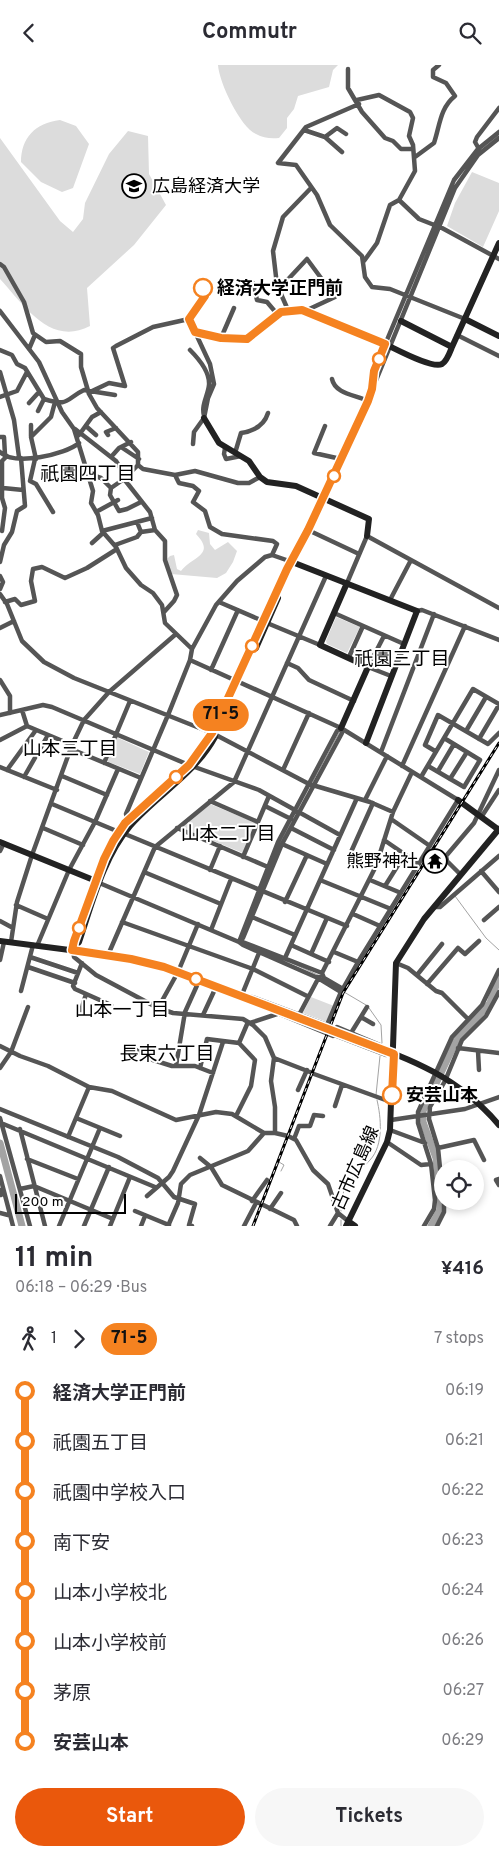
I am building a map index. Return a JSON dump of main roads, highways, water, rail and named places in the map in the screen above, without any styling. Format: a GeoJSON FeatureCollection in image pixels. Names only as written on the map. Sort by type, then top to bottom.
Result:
{"type":"FeatureCollection","features":[{"type":"Feature","properties":{"kind":"waterway"},"geometry":{"type":"LineString","coordinates":[[312,783],[339,733]]}},
{"type":"Feature","properties":{"kind":"waterway"},"geometry":{"type":"LineString","coordinates":[[455,896],[486,938],[499,950]]}},
{"type":"Feature","properties":{"kind":"waterway"},"geometry":{"type":"LineString","coordinates":[[292,963],[318,975]]}},
{"type":"Feature","properties":{"kind":"waterway"},"geometry":{"type":"LineString","coordinates":[[431,1226],[440,1210],[440,1197],[436,1158],[423,1122],[423,1111],[457,1039],[490,1003],[499,977]]}},
{"type":"Feature","properties":{"kind":"waterway"},"geometry":{"type":"LineString","coordinates":[[344,992],[366,1005]]}},
{"type":"Feature","properties":{"kind":"waterway"},"geometry":{"type":"LineString","coordinates":[[369,1008],[381,1025],[382,1043]]}},
{"type":"Feature","properties":{"kind":"waterway"},"geometry":{"type":"LineString","coordinates":[[376,1095],[380,1056]]}},
{"type":"Feature","properties":{"kind":"waterway"},"geometry":{"type":"LineString","coordinates":[[341,1211],[343,1193],[346,1187],[370,1160],[378,1147],[380,1114],[377,1100]]}},
{"type":"Feature","properties":{"kind":"waterway"},"geometry":{"type":"LineString","coordinates":[[0,1143],[22,1226]]}},
{"type":"Feature","properties":{"kind":"waterway"},"geometry":{"type":"LineString","coordinates":[[279,1162],[284,1165],[281,1171]]}},
{"type":"Feature","properties":{"kind":"waterway"},"geometry":{"type":"LineString","coordinates":[[341,1220],[341,1226]]}},
{"type":"Feature","properties":{"kind":"railway"},"geometry":{"type":"LineString","coordinates":[[253,1226],[343,993],[499,743]]}},
{"type":"Feature","properties":{"kind":"place","name":"広島経済大学"},"geometry":{"type":"Point","coordinates":[134,186]}},
{"type":"Feature","properties":{"kind":"place","name":"経済大学正門前"},"geometry":{"type":"Point","coordinates":[203,288]}},
{"type":"Feature","properties":{"kind":"place","name":"熊野神社"},"geometry":{"type":"Point","coordinates":[435,861]}},
{"type":"Feature","properties":{"kind":"place","name":"安芸山本"},"geometry":{"type":"Point","coordinates":[392,1095]}},
{"type":"Feature","properties":{"kind":"district","name":"祇園四丁目"},"geometry":{"type":"Point","coordinates":[88,473]}},
{"type":"Feature","properties":{"kind":"district","name":"祇園三丁目"},"geometry":{"type":"Point","coordinates":[402,658]}},
{"type":"Feature","properties":{"kind":"district","name":"山本三丁目"},"geometry":{"type":"Point","coordinates":[70,748]}},
{"type":"Feature","properties":{"kind":"district","name":"山本二丁目"},"geometry":{"type":"Point","coordinates":[228,833]}},
{"type":"Feature","properties":{"kind":"district","name":"山本一丁目"},"geometry":{"type":"Point","coordinates":[122,1009]}},
{"type":"Feature","properties":{"kind":"district","name":"長束六丁目"},"geometry":{"type":"Point","coordinates":[167,1053]}}]}
